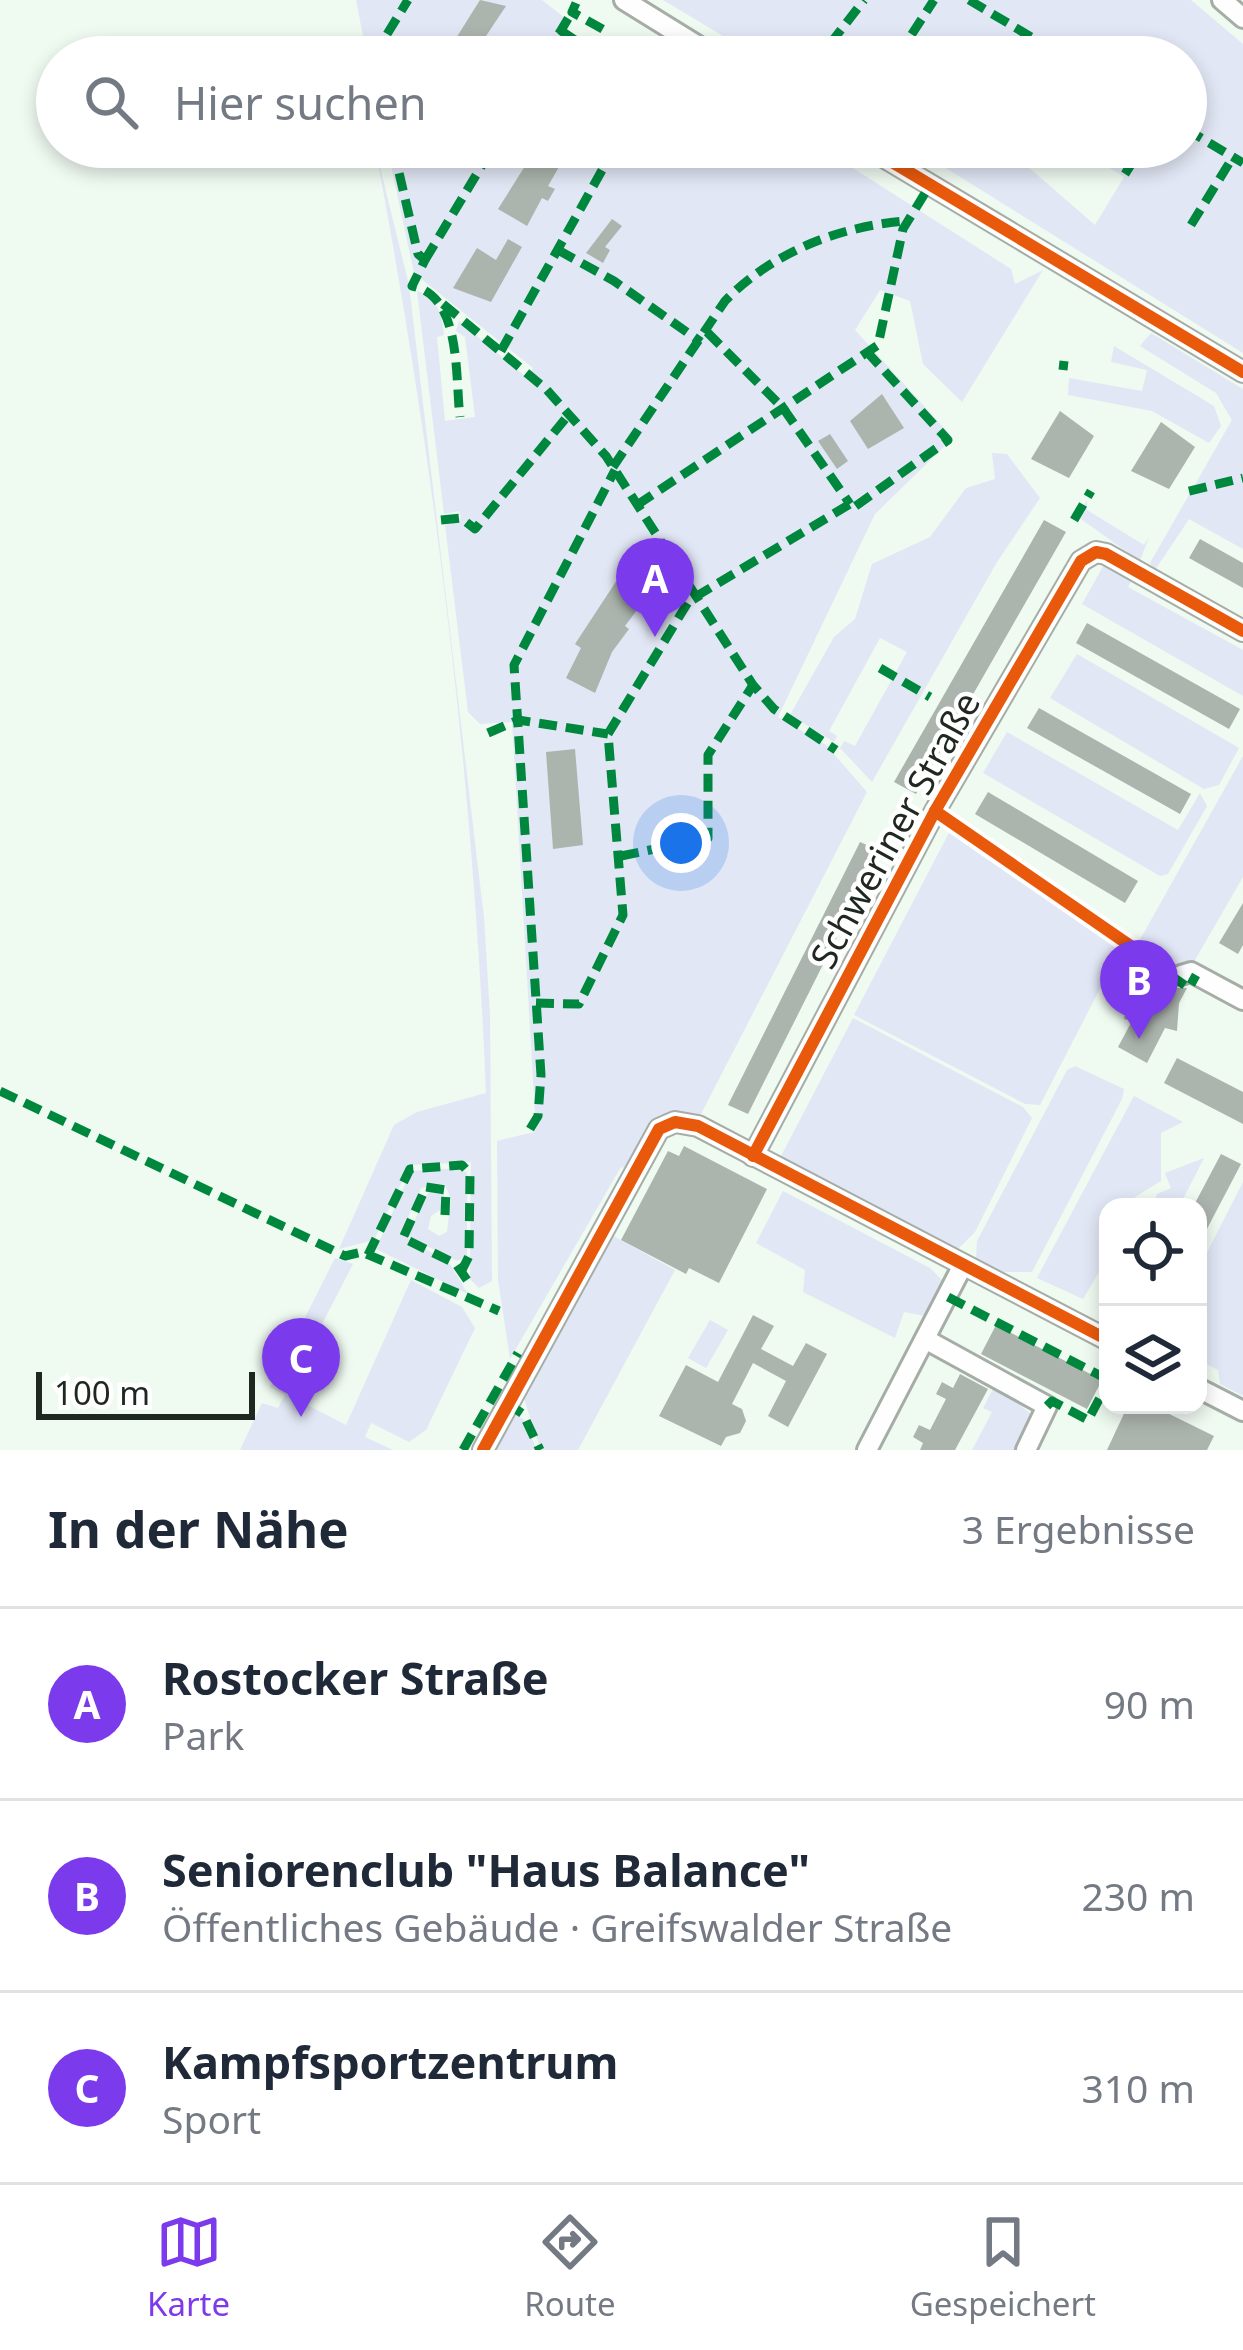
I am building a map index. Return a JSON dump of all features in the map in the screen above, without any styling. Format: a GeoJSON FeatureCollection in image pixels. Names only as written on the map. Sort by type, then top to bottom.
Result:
{"type":"FeatureCollection","features":[{"type":"Feature","properties":{"kind":"street"},"geometry":{"type":"LineString","coordinates":[[624,0],[682,36]]}},
{"type":"Feature","properties":{"kind":"street"},"geometry":{"type":"LineString","coordinates":[[1222,0],[1243,18]]}},
{"type":"Feature","properties":{"kind":"street"},"geometry":{"type":"LineString","coordinates":[[902,168],[1243,372]]}},
{"type":"Feature","properties":{"kind":"street","name":"Schweriner Straße"},"geometry":{"type":"LineString","coordinates":[[753,1156],[982,730],[1081,561],[1096,552],[1106,554],[1243,631]]}},
{"type":"Feature","properties":{"kind":"street"},"geometry":{"type":"LineString","coordinates":[[1181,974],[1191,972],[1243,1000]]}},
{"type":"Feature","properties":{"kind":"street"},"geometry":{"type":"LineString","coordinates":[[483,1450],[659,1129],[682,1122],[1099,1335]]}},
{"type":"Feature","properties":{"kind":"street"},"geometry":{"type":"LineString","coordinates":[[866,1450],[963,1265]]}},
{"type":"Feature","properties":{"kind":"street"},"geometry":{"type":"LineString","coordinates":[[925,1340],[1047,1406],[1025,1450]]}},
{"type":"Feature","properties":{"kind":"street"},"geometry":{"type":"LineString","coordinates":[[1207,1393],[1243,1411]]}},
{"type":"Feature","properties":{"kind":"shaded area"},"geometry":{"type":"Polygon","coordinates":[[[356,0],[542,0],[565,18],[561,26],[576,36],[363,36],[356,0]]]}},
{"type":"Feature","properties":{"kind":"shaded area"},"geometry":{"type":"Polygon","coordinates":[[[663,0],[1191,0],[1243,44],[1243,353],[946,168],[1029,168],[1095,225],[1124,177],[1109,168],[1207,168],[1207,36],[723,36],[663,0]]]}},
{"type":"Feature","properties":{"kind":"shaded area"},"geometry":{"type":"Polygon","coordinates":[[[379,168],[409,285],[484,918],[490,1015],[492,1281],[479,1288],[470,1279],[471,1162],[410,1165],[374,1240],[339,1249],[394,1125],[417,1112],[486,1093],[461,737],[433,500],[379,168]]]}},
{"type":"Feature","properties":{"kind":"shaded area"},"geometry":{"type":"Polygon","coordinates":[[[392,168],[853,168],[1011,269],[1015,284],[1043,270],[962,402],[923,364],[910,301],[880,290],[855,330],[953,438],[875,514],[778,717],[826,745],[867,792],[700,1116],[668,1113],[654,1124],[628,1170],[621,1167],[510,1359],[498,1280],[497,1141],[534,1132],[541,1119],[535,1113],[512,722],[480,724],[468,712],[445,525],[461,518],[459,511],[444,514],[417,291],[434,302],[442,321],[444,335],[437,337],[445,421],[475,417],[465,337],[456,331],[459,321],[527,378],[533,368],[414,273],[392,168]]]}},
{"type":"Feature","properties":{"kind":"shaded area"},"geometry":{"type":"Polygon","coordinates":[[[1151,333],[1243,389],[1243,549],[1189,519],[1155,570],[1150,563],[1232,420],[1216,393],[1140,346],[1151,333]]]}},
{"type":"Feature","properties":{"kind":"shaded area"},"geometry":{"type":"Polygon","coordinates":[[[1114,346],[1214,406],[1221,426],[1209,443],[1152,411],[1068,395],[1069,378],[1142,391],[1147,370],[1111,362],[1114,346]]]}},
{"type":"Feature","properties":{"kind":"shaded area"},"geometry":{"type":"Polygon","coordinates":[[[992,453],[1007,454],[1040,498],[997,562],[872,782],[840,748],[844,741],[855,746],[907,652],[880,638],[829,731],[837,736],[834,742],[790,715],[834,637],[855,619],[872,564],[930,537],[966,488],[995,479],[992,453]]]}},
{"type":"Feature","properties":{"kind":"shaded area"},"geometry":{"type":"Polygon","coordinates":[[[1087,500],[1087,510],[1144,545],[1149,537],[1140,561],[1078,517],[1087,500]]]}},
{"type":"Feature","properties":{"kind":"shaded area"},"geometry":{"type":"Polygon","coordinates":[[[1106,561],[1133,577],[1128,587],[1243,650],[1243,696],[1082,604],[1106,561]]]}},
{"type":"Feature","properties":{"kind":"shaded area"},"geometry":{"type":"Polygon","coordinates":[[[1077,654],[1239,748],[1219,785],[1204,789],[1050,698],[1077,654]]]}},
{"type":"Feature","properties":{"kind":"shaded area"},"geometry":{"type":"Polygon","coordinates":[[[1007,732],[1178,830],[1200,793],[1207,806],[1168,874],[1160,876],[983,773],[1007,732]]]}},
{"type":"Feature","properties":{"kind":"shaded area"},"geometry":{"type":"Polygon","coordinates":[[[1243,756],[1243,877],[1188,972],[1137,945],[1243,756]]]}},
{"type":"Feature","properties":{"kind":"shaded area"},"geometry":{"type":"Polygon","coordinates":[[[953,825],[1110,935],[1120,950],[1040,1105],[1025,1104],[854,1015],[953,825]]]}},
{"type":"Feature","properties":{"kind":"shaded area"},"geometry":{"type":"Polygon","coordinates":[[[853,1018],[1023,1107],[1032,1118],[975,1232],[958,1249],[780,1158],[853,1018]]]}},
{"type":"Feature","properties":{"kind":"shaded area"},"geometry":{"type":"Polygon","coordinates":[[[1075,1066],[1124,1089],[1122,1099],[1032,1272],[1003,1272],[976,1259],[977,1241],[1067,1070],[1075,1066]]]}},
{"type":"Feature","properties":{"kind":"shaded area"},"geometry":{"type":"Polygon","coordinates":[[[1134,1096],[1183,1122],[1161,1133],[1161,1181],[1135,1198],[1099,1198],[1099,1272],[1083,1299],[1037,1278],[1134,1096]]]}},
{"type":"Feature","properties":{"kind":"shaded area"},"geometry":{"type":"Polygon","coordinates":[[[1204,1158],[1184,1198],[1156,1198],[1171,1188],[1165,1173],[1204,1158]]]}},
{"type":"Feature","properties":{"kind":"shaded area"},"geometry":{"type":"Polygon","coordinates":[[[459,1168],[467,1173],[467,1256],[457,1261],[407,1236],[430,1189],[443,1190],[446,1206],[431,1216],[428,1229],[439,1236],[447,1232],[451,1199],[445,1185],[421,1188],[401,1234],[450,1264],[468,1294],[376,1249],[411,1171],[459,1168]]]}},
{"type":"Feature","properties":{"kind":"shaded area"},"geometry":{"type":"Polygon","coordinates":[[[1243,1182],[1243,1396],[1220,1384],[1218,1370],[1207,1364],[1207,1252],[1243,1182]]]}},
{"type":"Feature","properties":{"kind":"shaded area"},"geometry":{"type":"Polygon","coordinates":[[[783,1191],[930,1268],[943,1281],[925,1316],[904,1312],[895,1338],[803,1292],[805,1270],[756,1243],[783,1191]]]}},
{"type":"Feature","properties":{"kind":"shaded area"},"geometry":{"type":"Polygon","coordinates":[[[608,1233],[675,1270],[578,1450],[541,1450],[522,1393],[608,1233]]]}},
{"type":"Feature","properties":{"kind":"shaded area"},"geometry":{"type":"Polygon","coordinates":[[[335,1258],[353,1264],[286,1394],[346,1425],[411,1280],[462,1307],[475,1328],[426,1430],[409,1442],[371,1423],[365,1437],[393,1450],[240,1450],[262,1403],[278,1408],[285,1395],[270,1387],[335,1258]]]}},
{"type":"Feature","properties":{"kind":"shaded area"},"geometry":{"type":"Polygon","coordinates":[[[710,1320],[728,1330],[706,1368],[688,1358],[710,1320]]]}},
{"type":"Feature","properties":{"kind":"shaded area"},"geometry":{"type":"Polygon","coordinates":[[[995,1385],[1031,1414],[1019,1450],[972,1450],[992,1412],[983,1408],[995,1385]]]}},
{"type":"Feature","properties":{"kind":"shaded area"},"geometry":{"type":"Polygon","coordinates":[[[511,1410],[524,1420],[537,1450],[490,1450],[511,1410]]]}},
{"type":"Feature","properties":{"kind":"building"},"geometry":{"type":"Polygon","coordinates":[[[480,0],[506,6],[486,36],[457,36],[480,0]]]}},
{"type":"Feature","properties":{"kind":"building"},"geometry":{"type":"Polygon","coordinates":[[[524,168],[558,168],[548,186],[555,189],[548,201],[542,198],[527,226],[498,209],[524,168]]]}},
{"type":"Feature","properties":{"kind":"building"},"geometry":{"type":"Polygon","coordinates":[[[612,219],[622,226],[605,247],[610,250],[603,263],[586,253],[612,219]]]}},
{"type":"Feature","properties":{"kind":"building"},"geometry":{"type":"Polygon","coordinates":[[[508,239],[522,247],[491,302],[453,288],[477,248],[496,260],[508,239]]]}},
{"type":"Feature","properties":{"kind":"building"},"geometry":{"type":"Polygon","coordinates":[[[882,394],[904,428],[868,449],[850,421],[882,394]]]}},
{"type":"Feature","properties":{"kind":"building"},"geometry":{"type":"Polygon","coordinates":[[[1060,411],[1094,436],[1069,478],[1031,459],[1060,411]]]}},
{"type":"Feature","properties":{"kind":"building"},"geometry":{"type":"Polygon","coordinates":[[[1161,422],[1195,447],[1169,489],[1131,471],[1161,422]]]}},
{"type":"Feature","properties":{"kind":"building"},"geometry":{"type":"Polygon","coordinates":[[[830,434],[848,461],[837,469],[818,441],[830,434]]]}},
{"type":"Feature","properties":{"kind":"building"},"geometry":{"type":"Polygon","coordinates":[[[1044,520],[1066,532],[916,794],[894,782],[1044,520]]]}},
{"type":"Feature","properties":{"kind":"building"},"geometry":{"type":"Polygon","coordinates":[[[1200,539],[1243,563],[1243,588],[1189,558],[1200,539]]]}},
{"type":"Feature","properties":{"kind":"building"},"geometry":{"type":"Polygon","coordinates":[[[617,580],[643,602],[625,626],[629,629],[612,652],[595,693],[566,678],[581,648],[575,644],[617,580]]]}},
{"type":"Feature","properties":{"kind":"building"},"geometry":{"type":"Polygon","coordinates":[[[1087,623],[1240,709],[1229,729],[1076,643],[1087,623]]]}},
{"type":"Feature","properties":{"kind":"building"},"geometry":{"type":"Polygon","coordinates":[[[1039,708],[1191,794],[1180,814],[1027,728],[1039,708]]]}},
{"type":"Feature","properties":{"kind":"building"},"geometry":{"type":"Polygon","coordinates":[[[575,749],[583,845],[553,849],[546,752],[575,749]]]}},
{"type":"Feature","properties":{"kind":"building"},"geometry":{"type":"Polygon","coordinates":[[[988,792],[1138,881],[1125,903],[975,814],[988,792]]]}},
{"type":"Feature","properties":{"kind":"building"},"geometry":{"type":"Polygon","coordinates":[[[860,842],[880,851],[748,1114],[728,1105],[860,842]]]}},
{"type":"Feature","properties":{"kind":"building"},"geometry":{"type":"Polygon","coordinates":[[[1243,903],[1243,945],[1238,954],[1219,943],[1243,903]]]}},
{"type":"Feature","properties":{"kind":"building"},"geometry":{"type":"Polygon","coordinates":[[[1158,972],[1177,988],[1187,988],[1179,1003],[1177,1031],[1165,1028],[1147,1063],[1118,1047],[1132,1021],[1124,1019],[1128,997],[1143,1000],[1158,972]]]}},
{"type":"Feature","properties":{"kind":"building"},"geometry":{"type":"Polygon","coordinates":[[[1177,1058],[1243,1092],[1243,1124],[1164,1083],[1177,1058]]]}},
{"type":"Feature","properties":{"kind":"building"},"geometry":{"type":"Polygon","coordinates":[[[684,1146],[767,1189],[719,1283],[689,1268],[686,1274],[621,1240],[668,1151],[679,1156],[684,1146]]]}},
{"type":"Feature","properties":{"kind":"building"},"geometry":{"type":"Polygon","coordinates":[[[1221,1154],[1241,1164],[1207,1229],[1207,1198],[1198,1198],[1221,1154]]]}},
{"type":"Feature","properties":{"kind":"building"},"geometry":{"type":"Polygon","coordinates":[[[753,1315],[774,1326],[761,1349],[793,1366],[806,1343],[827,1354],[788,1427],[768,1416],[786,1381],[753,1363],[732,1404],[742,1409],[746,1421],[740,1433],[726,1437],[721,1446],[659,1416],[686,1365],[718,1382],[753,1315]]]}},
{"type":"Feature","properties":{"kind":"building"},"geometry":{"type":"Polygon","coordinates":[[[996,1325],[1099,1378],[1099,1386],[1087,1409],[981,1354],[996,1325]]]}},
{"type":"Feature","properties":{"kind":"building"},"geometry":{"type":"Polygon","coordinates":[[[960,1374],[988,1389],[955,1450],[920,1450],[923,1443],[913,1437],[919,1425],[930,1430],[946,1399],[936,1394],[942,1382],[953,1388],[960,1374]]]}},
{"type":"Feature","properties":{"kind":"building"},"geometry":{"type":"Polygon","coordinates":[[[1124,1414],[1169,1414],[1214,1436],[1207,1450],[1107,1450],[1124,1414]]]}},
{"type":"Feature","properties":{"kind":"marked path"},"geometry":{"type":"LineString","coordinates":[[386,36],[408,0]]}},
{"type":"Feature","properties":{"kind":"marked path"},"geometry":{"type":"LineString","coordinates":[[836,36],[864,0]]}},
{"type":"Feature","properties":{"kind":"marked path"},"geometry":{"type":"LineString","coordinates":[[911,36],[934,0]]}},
{"type":"Feature","properties":{"kind":"marked path"},"geometry":{"type":"LineString","coordinates":[[969,0],[1030,36]]}},
{"type":"Feature","properties":{"kind":"marked path"},"geometry":{"type":"LineString","coordinates":[[576,3],[572,12],[606,31]]}},
{"type":"Feature","properties":{"kind":"marked path"},"geometry":{"type":"LineString","coordinates":[[558,36],[572,12]]}},
{"type":"Feature","properties":{"kind":"marked path"},"geometry":{"type":"LineString","coordinates":[[560,30],[569,36]]}},
{"type":"Feature","properties":{"kind":"marked path"},"geometry":{"type":"LineString","coordinates":[[1017,36],[1021,30]]}},
{"type":"Feature","properties":{"kind":"marked path"},"geometry":{"type":"LineString","coordinates":[[1207,142],[1243,163]]}},
{"type":"Feature","properties":{"kind":"marked path"},"geometry":{"type":"LineString","coordinates":[[1191,225],[1233,157]]}},
{"type":"Feature","properties":{"kind":"marked path"},"geometry":{"type":"LineString","coordinates":[[398,168],[418,254],[425,260],[412,286],[428,293],[448,321],[460,417]]}},
{"type":"Feature","properties":{"kind":"marked path"},"geometry":{"type":"LineString","coordinates":[[425,260],[480,168]]}},
{"type":"Feature","properties":{"kind":"marked path"},"geometry":{"type":"LineString","coordinates":[[501,351],[603,168]]}},
{"type":"Feature","properties":{"kind":"marked path"},"geometry":{"type":"LineString","coordinates":[[1125,174],[1129,168]]}},
{"type":"Feature","properties":{"kind":"marked path"},"geometry":{"type":"LineString","coordinates":[[637,505],[878,345],[903,229],[930,185]]}},
{"type":"Feature","properties":{"kind":"marked path"},"geometry":{"type":"LineString","coordinates":[[613,467],[725,301],[743,284],[785,256],[831,236],[906,221]]}},
{"type":"Feature","properties":{"kind":"marked path"},"geometry":{"type":"LineString","coordinates":[[558,250],[614,281],[701,342]]}},
{"type":"Feature","properties":{"kind":"marked path"},"geometry":{"type":"LineString","coordinates":[[443,304],[546,389],[606,456],[753,685],[774,709],[836,750]]}},
{"type":"Feature","properties":{"kind":"marked path"},"geometry":{"type":"LineString","coordinates":[[707,332],[783,408],[850,504]]}},
{"type":"Feature","properties":{"kind":"marked path"},"geometry":{"type":"LineString","coordinates":[[695,597],[850,504],[853,508],[948,440],[868,353]]}},
{"type":"Feature","properties":{"kind":"marked path"},"geometry":{"type":"LineString","coordinates":[[1063,370],[1064,361]]}},
{"type":"Feature","properties":{"kind":"marked path"},"geometry":{"type":"LineString","coordinates":[[441,520],[461,518],[475,529],[570,413]]}},
{"type":"Feature","properties":{"kind":"marked path"},"geometry":{"type":"LineString","coordinates":[[530,1129],[538,1116],[541,1075],[514,665],[615,470]]}},
{"type":"Feature","properties":{"kind":"marked path"},"geometry":{"type":"LineString","coordinates":[[1189,491],[1243,478]]}},
{"type":"Feature","properties":{"kind":"marked path"},"geometry":{"type":"LineString","coordinates":[[1074,520],[1091,491]]}},
{"type":"Feature","properties":{"kind":"marked path"},"geometry":{"type":"LineString","coordinates":[[536,1003],[579,1004],[623,915],[608,734],[693,594]]}},
{"type":"Feature","properties":{"kind":"marked path"},"geometry":{"type":"LineString","coordinates":[[880,668],[930,697]]}},
{"type":"Feature","properties":{"kind":"marked path"},"geometry":{"type":"LineString","coordinates":[[621,856],[708,838],[708,755],[753,685]]}},
{"type":"Feature","properties":{"kind":"marked path"},"geometry":{"type":"LineString","coordinates":[[488,733],[518,720],[608,734]]}},
{"type":"Feature","properties":{"kind":"marked path"},"geometry":{"type":"LineString","coordinates":[[1170,975],[1189,988],[1196,975]]}},
{"type":"Feature","properties":{"kind":"marked path"},"geometry":{"type":"LineString","coordinates":[[0,1091],[345,1256],[362,1252],[499,1311]]}},
{"type":"Feature","properties":{"kind":"marked path"},"geometry":{"type":"LineString","coordinates":[[368,1255],[410,1169],[462,1165],[470,1174],[469,1256],[462,1270]]}},
{"type":"Feature","properties":{"kind":"marked path"},"geometry":{"type":"LineString","coordinates":[[445,1215],[446,1190],[426,1187],[403,1238],[456,1264],[467,1280]]}},
{"type":"Feature","properties":{"kind":"marked path"},"geometry":{"type":"LineString","coordinates":[[948,1297],[1099,1375]]}},
{"type":"Feature","properties":{"kind":"marked path"},"geometry":{"type":"LineString","coordinates":[[463,1450],[518,1353]]}},
{"type":"Feature","properties":{"kind":"marked path"},"geometry":{"type":"LineString","coordinates":[[1047,1406],[1052,1401],[1088,1420],[1099,1399]]}},
{"type":"Feature","properties":{"kind":"marked path"},"geometry":{"type":"LineString","coordinates":[[507,1403],[523,1414],[540,1450]]}},
{"type":"Feature","properties":{"kind":"cycle path"},"geometry":{"type":"LineString","coordinates":[[902,168],[1243,372]]}},
{"type":"Feature","properties":{"kind":"cycle path"},"geometry":{"type":"LineString","coordinates":[[753,1156],[935,811],[1081,561],[1096,552],[1106,554],[1243,631]]}},
{"type":"Feature","properties":{"kind":"cycle path"},"geometry":{"type":"LineString","coordinates":[[935,811],[1132,947]]}},
{"type":"Feature","properties":{"kind":"cycle path"},"geometry":{"type":"LineString","coordinates":[[483,1450],[659,1129],[675,1122],[698,1126],[1099,1335]]}},
{"type":"Feature","properties":{"kind":"place","name":"Rostocker Straße"},"geometry":{"type":"Point","coordinates":[655,637]}},
{"type":"Feature","properties":{"kind":"place","name":"Seniorenclub \"Haus Balance\""},"geometry":{"type":"Point","coordinates":[1139,1039]}},
{"type":"Feature","properties":{"kind":"place","name":"Kampfsportzentrum"},"geometry":{"type":"Point","coordinates":[301,1417]}}]}
